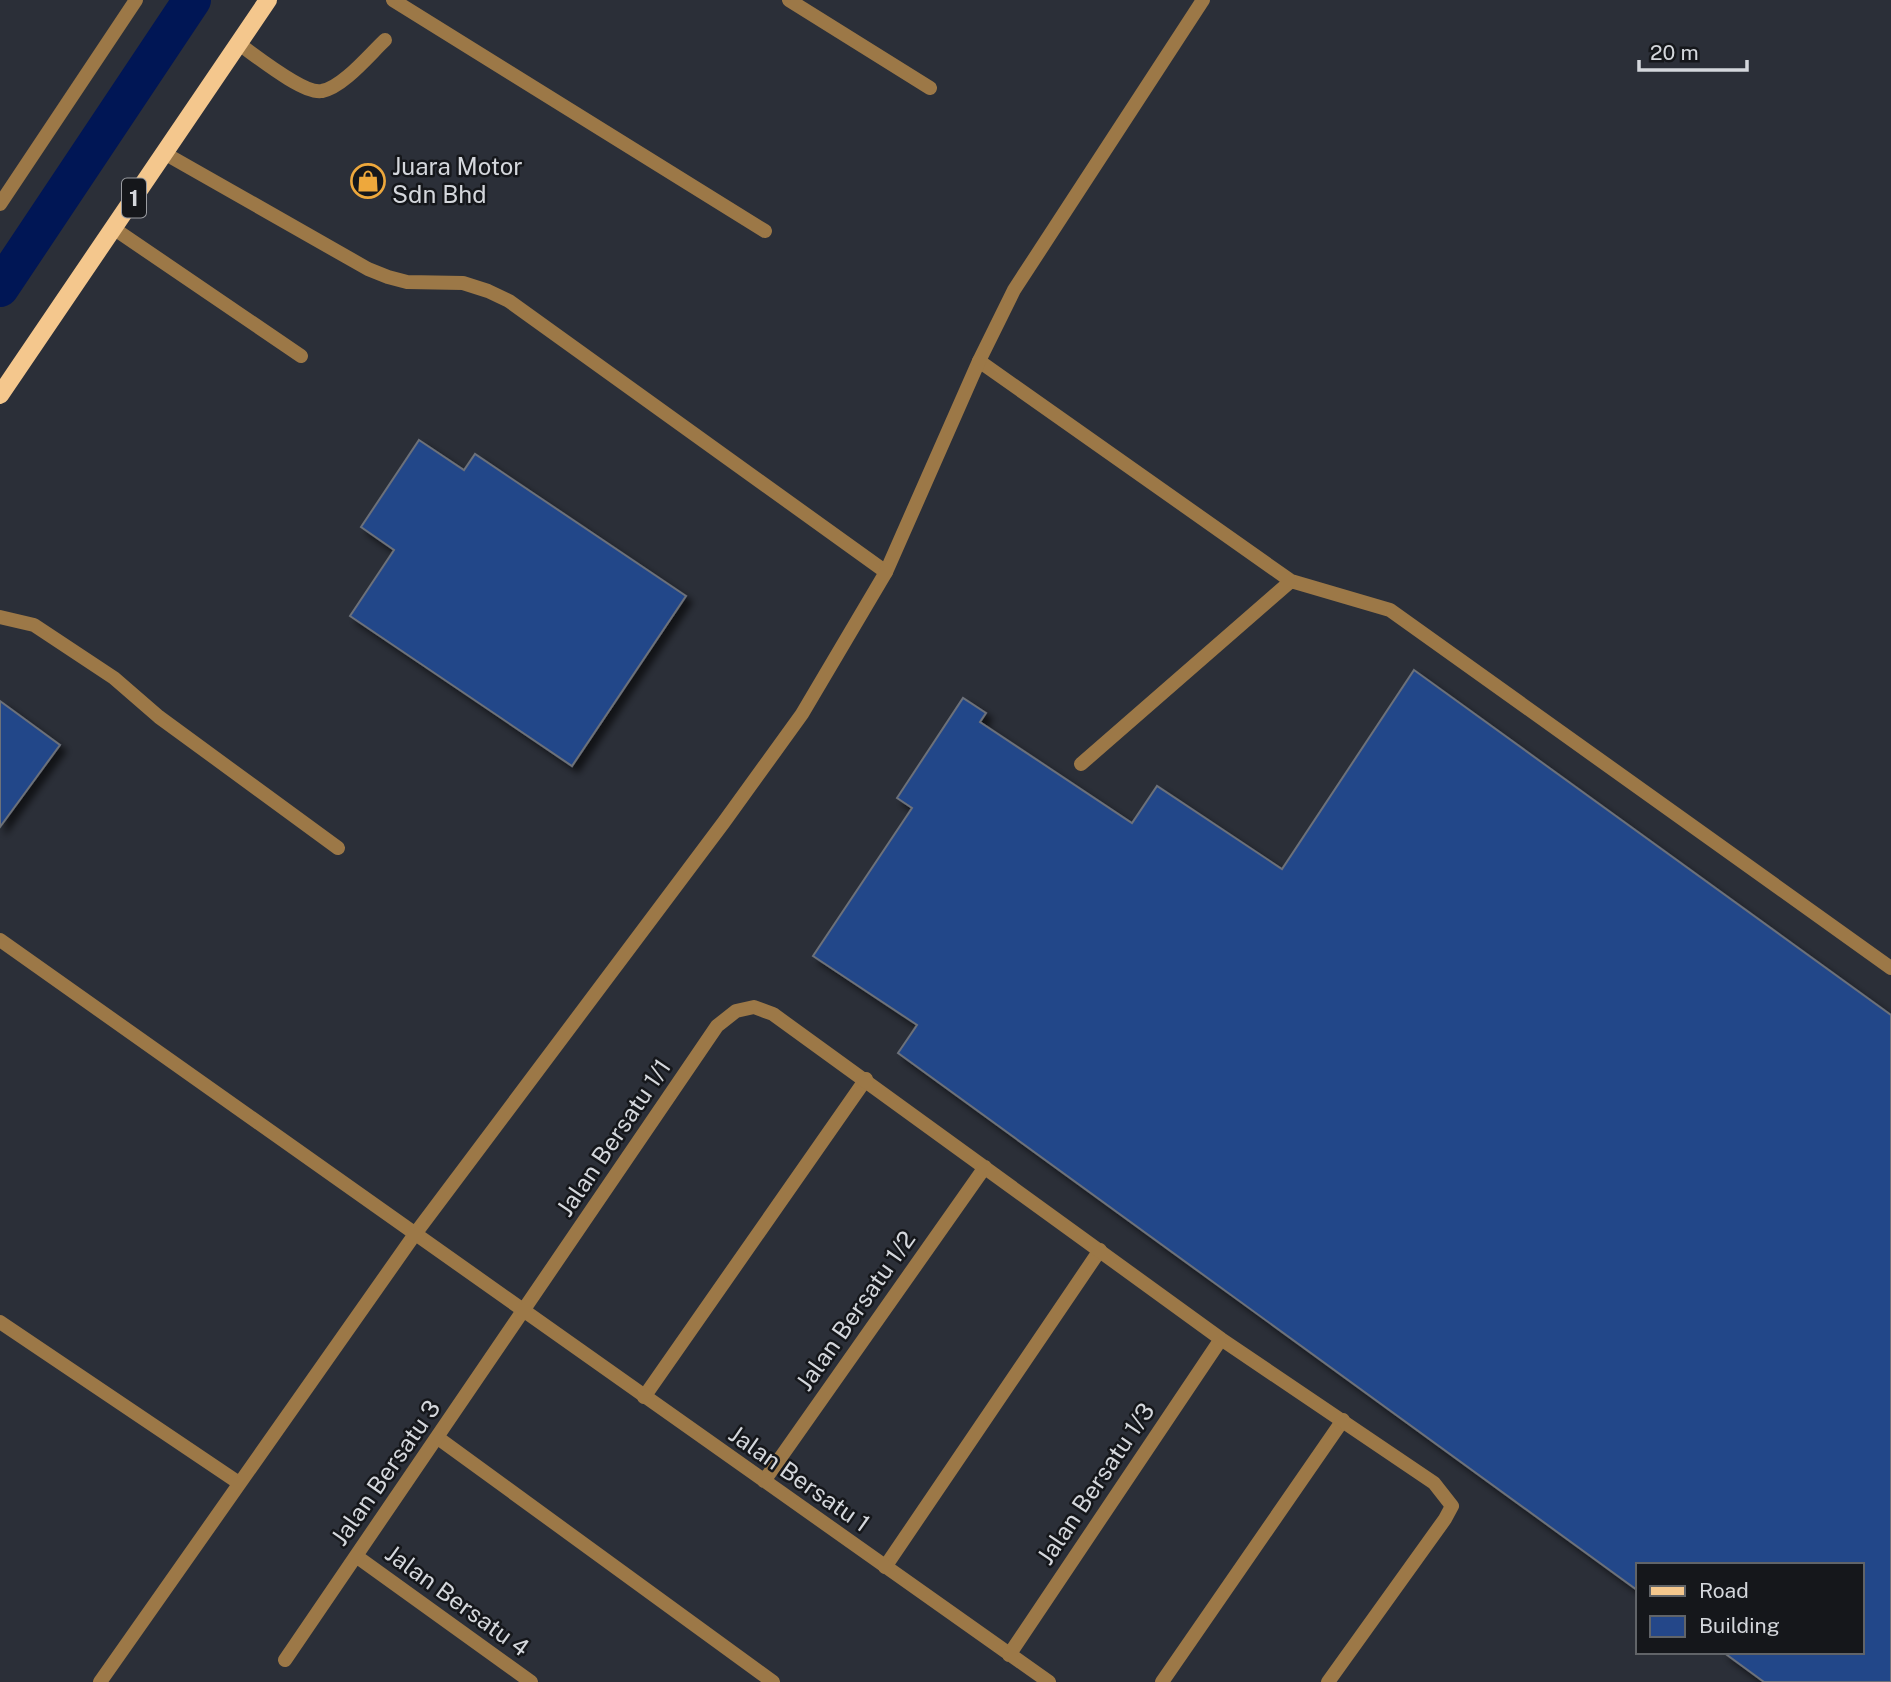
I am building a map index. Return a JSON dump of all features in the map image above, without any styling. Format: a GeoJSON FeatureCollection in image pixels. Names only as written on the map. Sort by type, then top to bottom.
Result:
{"type":"FeatureCollection","features":[{"type":"Feature","properties":{"kind":"main road","name":"1"},"geometry":{"type":"LineString","coordinates":[[0,395],[268,0]]}},
{"type":"Feature","properties":{"kind":"street"},"geometry":{"type":"LineString","coordinates":[[0,205],[136,0]]}},
{"type":"Feature","properties":{"kind":"street"},"geometry":{"type":"LineString","coordinates":[[393,0],[765,231]]}},
{"type":"Feature","properties":{"kind":"street"},"geometry":{"type":"LineString","coordinates":[[789,0],[930,88]]}},
{"type":"Feature","properties":{"kind":"street"},"geometry":{"type":"LineString","coordinates":[[100,1682],[415,1234],[802,714],[886,572],[979,361],[1014,290],[1203,0]]}},
{"type":"Feature","properties":{"kind":"street"},"geometry":{"type":"LineString","coordinates":[[239,44],[305,89],[320,92],[336,86],[385,40]]}},
{"type":"Feature","properties":{"kind":"street"},"geometry":{"type":"LineString","coordinates":[[164,153],[368,269],[407,282],[463,283],[488,291],[509,302],[886,572]]}},
{"type":"Feature","properties":{"kind":"street"},"geometry":{"type":"LineString","coordinates":[[113,228],[301,356]]}},
{"type":"Feature","properties":{"kind":"street"},"geometry":{"type":"LineString","coordinates":[[979,361],[1291,581],[1390,610],[1891,968]]}},
{"type":"Feature","properties":{"kind":"street"},"geometry":{"type":"LineString","coordinates":[[1081,764],[1291,581]]}},
{"type":"Feature","properties":{"kind":"street"},"geometry":{"type":"LineString","coordinates":[[0,617],[34,625],[114,678],[159,717],[338,848]]}},
{"type":"Feature","properties":{"kind":"street","name":"Jalan Bersatu 1"},"geometry":{"type":"LineString","coordinates":[[0,940],[1049,1682]]}},
{"type":"Feature","properties":{"kind":"street","name":"Jalan Bersatu 1/1"},"geometry":{"type":"LineString","coordinates":[[524,1312],[717,1027],[736,1011],[754,1007],[773,1014],[866,1079]]}},
{"type":"Feature","properties":{"kind":"street"},"geometry":{"type":"LineString","coordinates":[[644,1397],[866,1079],[1221,1339],[1434,1483],[1452,1506],[1328,1682]]}},
{"type":"Feature","properties":{"kind":"street","name":"Jalan Bersatu 1/2"},"geometry":{"type":"LineString","coordinates":[[764,1481],[985,1167]]}},
{"type":"Feature","properties":{"kind":"street"},"geometry":{"type":"LineString","coordinates":[[885,1567],[1100,1250]]}},
{"type":"Feature","properties":{"kind":"street","name":"Jalan Bersatu 3"},"geometry":{"type":"LineString","coordinates":[[285,1660],[524,1312]]}},
{"type":"Feature","properties":{"kind":"street"},"geometry":{"type":"LineString","coordinates":[[0,1322],[239,1483]]}},
{"type":"Feature","properties":{"kind":"street","name":"Jalan Bersatu 1/3"},"geometry":{"type":"LineString","coordinates":[[1009,1655],[1221,1339]]}},
{"type":"Feature","properties":{"kind":"street"},"geometry":{"type":"LineString","coordinates":[[1162,1682],[1343,1420]]}},
{"type":"Feature","properties":{"kind":"street"},"geometry":{"type":"LineString","coordinates":[[438,1438],[773,1682]]}},
{"type":"Feature","properties":{"kind":"street","name":"Jalan Bersatu 4"},"geometry":{"type":"LineString","coordinates":[[356,1556],[531,1682]]}},
{"type":"Feature","properties":{"kind":"building"},"geometry":{"type":"Polygon","coordinates":[[[419,440],[464,470],[475,454],[686,596],[572,766],[350,616],[394,550],[361,527],[419,440]]]}},
{"type":"Feature","properties":{"kind":"building"},"geometry":{"type":"Polygon","coordinates":[[[1414,670],[1891,1015],[1891,1682],[1764,1682],[1726,1654],[1863,1654],[1863,1563],[1636,1563],[1636,1589],[898,1053],[917,1025],[813,956],[912,808],[897,798],[963,698],[986,713],[980,722],[1132,823],[1157,786],[1282,869],[1414,670]]]}},
{"type":"Feature","properties":{"kind":"building"},"geometry":{"type":"Polygon","coordinates":[[[0,701],[60,745],[0,827],[0,701]]]}},
{"type":"Feature","properties":{"kind":"waterway"},"geometry":{"type":"LineString","coordinates":[[0,288],[192,0]]}},
{"type":"Feature","properties":{"kind":"place","name":"Juara Motor Sdn Bhd"},"geometry":{"type":"Point","coordinates":[368,181]}}]}
